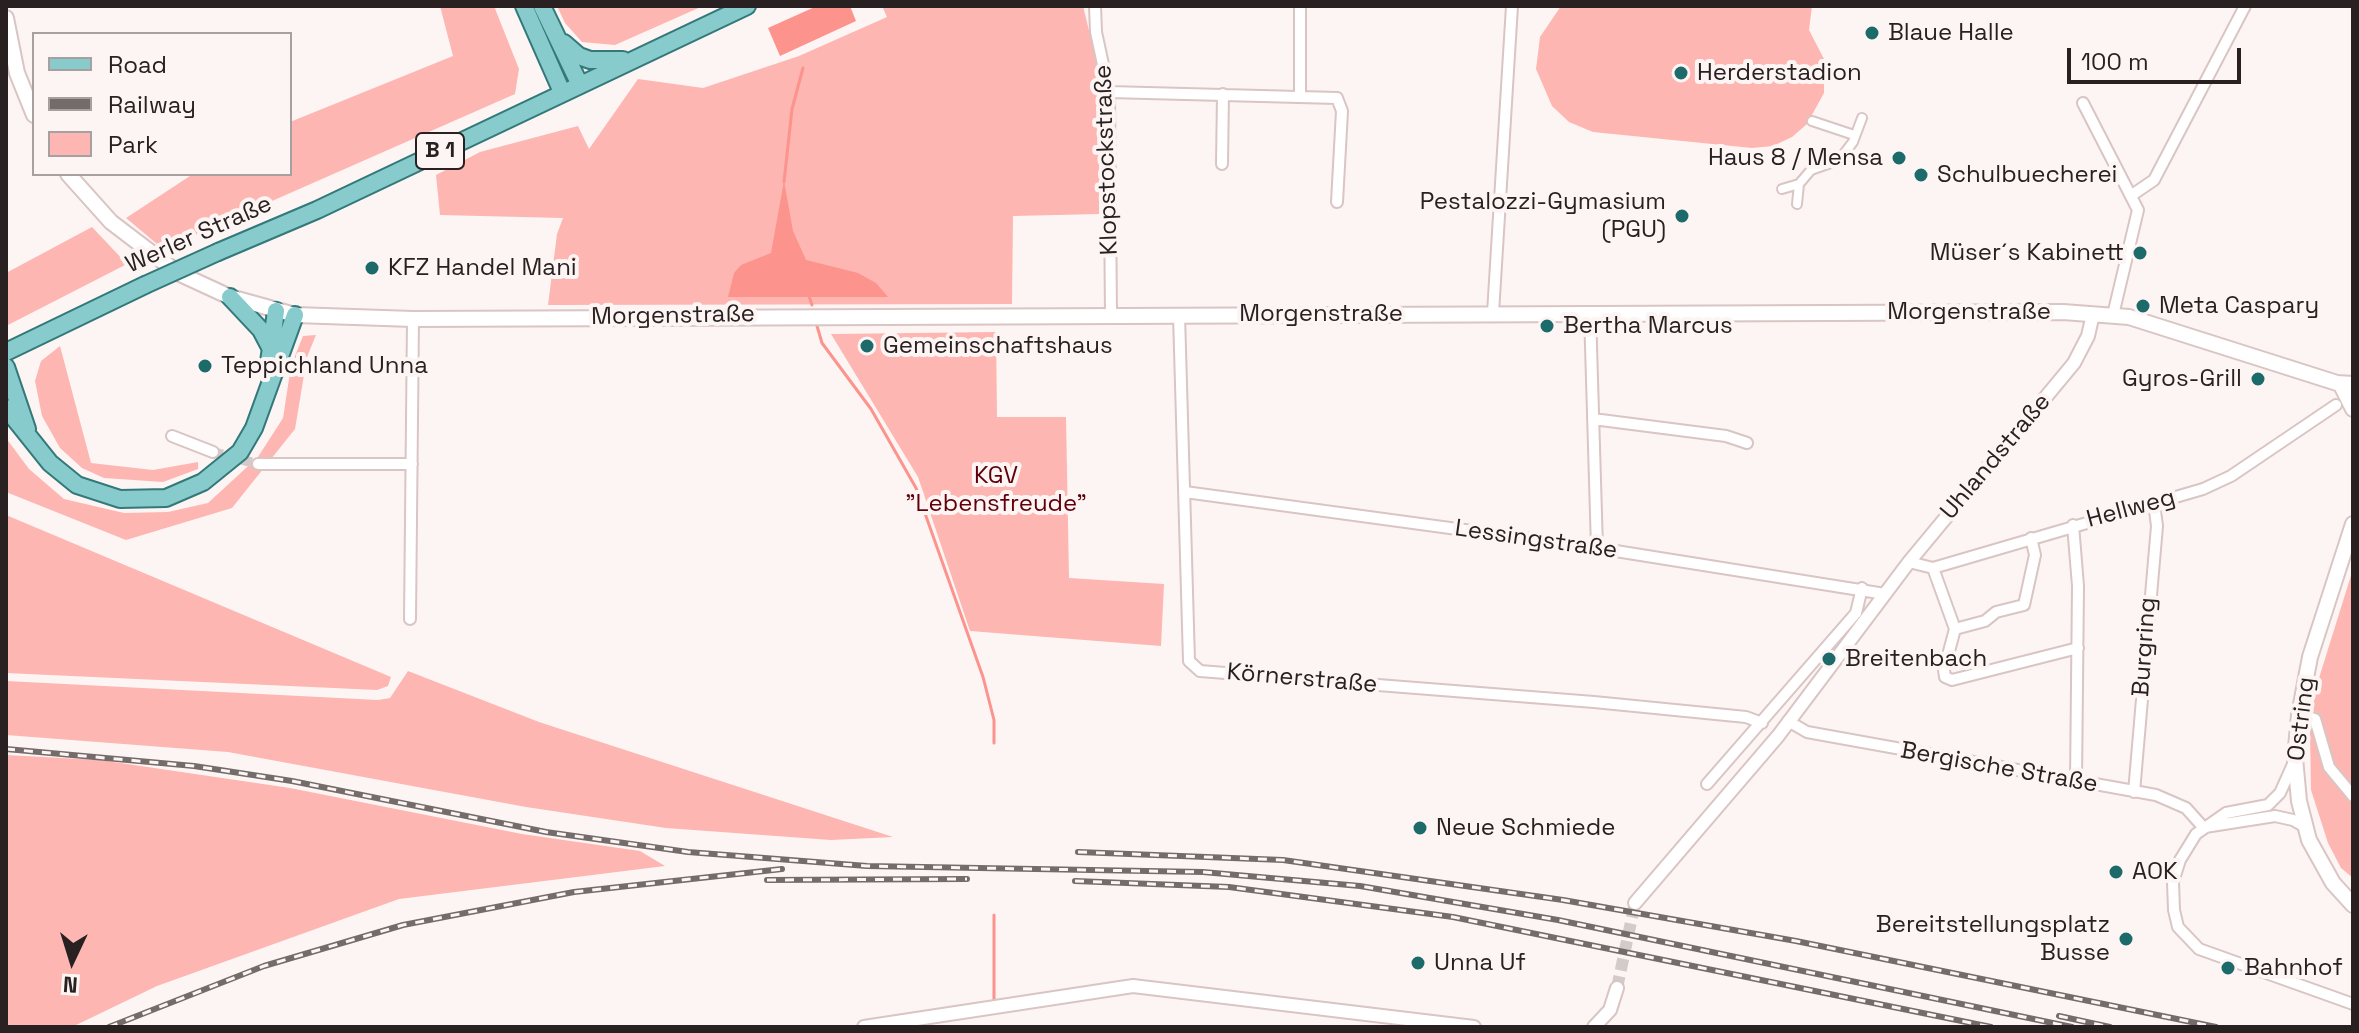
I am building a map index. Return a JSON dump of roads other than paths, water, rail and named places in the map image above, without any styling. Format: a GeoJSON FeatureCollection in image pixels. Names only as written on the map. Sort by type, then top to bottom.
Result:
{"type":"FeatureCollection","features":[{"type":"Feature","properties":{"kind":"main road"},"geometry":{"type":"LineString","coordinates":[[524,6],[562,92]]}},
{"type":"Feature","properties":{"kind":"main road"},"geometry":{"type":"LineString","coordinates":[[542,6],[579,83]]}},
{"type":"Feature","properties":{"kind":"main road","name":"B 1"},"geometry":{"type":"LineString","coordinates":[[554,33],[579,56],[590,60],[629,59],[747,6]]}},
{"type":"Feature","properties":{"kind":"main road"},"geometry":{"type":"LineString","coordinates":[[6,18],[17,73],[32,110]]}},
{"type":"Feature","properties":{"kind":"main road","name":"Werler Straße"},"geometry":{"type":"LineString","coordinates":[[6,352],[145,285],[317,210],[629,59]]}},
{"type":"Feature","properties":{"kind":"main road","name":"Morgenstraße"},"geometry":{"type":"LineString","coordinates":[[70,176],[111,222],[150,254],[191,280],[230,297],[295,315],[413,319],[1590,312],[2093,314],[2136,319],[2346,386]]}},
{"type":"Feature","properties":{"kind":"main road"},"geometry":{"type":"LineString","coordinates":[[230,297],[261,330],[271,349]]}},
{"type":"Feature","properties":{"kind":"main road"},"geometry":{"type":"LineString","coordinates":[[264,399],[276,311]]}},
{"type":"Feature","properties":{"kind":"main road"},"geometry":{"type":"LineString","coordinates":[[6,408],[62,474],[98,494],[132,500],[166,498],[203,482],[240,452],[264,399],[295,315]]}},
{"type":"Feature","properties":{"kind":"main road"},"geometry":{"type":"LineString","coordinates":[[6,367],[30,438]]}},
{"type":"Feature","properties":{"kind":"main road"},"geometry":{"type":"LineString","coordinates":[[2346,386],[2353,409]]}},
{"type":"Feature","properties":{"kind":"main road","name":"Ostring"},"geometry":{"type":"LineString","coordinates":[[2353,524],[2310,657],[2295,758],[2305,827],[2324,869],[2353,905]]}},
{"type":"Feature","properties":{"kind":"street","name":"Klopstockstraße"},"geometry":{"type":"LineString","coordinates":[[1095,6],[1096,32],[1109,92],[1111,315]]}},
{"type":"Feature","properties":{"kind":"street"},"geometry":{"type":"LineString","coordinates":[[1300,6],[1300,95]]}},
{"type":"Feature","properties":{"kind":"street"},"geometry":{"type":"LineString","coordinates":[[1493,313],[1512,6]]}},
{"type":"Feature","properties":{"kind":"street"},"geometry":{"type":"LineString","coordinates":[[2132,195],[2154,180],[2245,6]]}},
{"type":"Feature","properties":{"kind":"street"},"geometry":{"type":"LineString","coordinates":[[1109,92],[1330,96],[1340,103],[1337,202]]}},
{"type":"Feature","properties":{"kind":"street"},"geometry":{"type":"LineString","coordinates":[[1222,164],[1223,94]]}},
{"type":"Feature","properties":{"kind":"street"},"geometry":{"type":"LineString","coordinates":[[2083,103],[2132,195],[2137,221],[2113,315]]}},
{"type":"Feature","properties":{"kind":"street"},"geometry":{"type":"LineString","coordinates":[[1782,189],[1799,184],[1811,170],[1839,160],[1862,118]]}},
{"type":"Feature","properties":{"kind":"street"},"geometry":{"type":"LineString","coordinates":[[1812,121],[1854,135]]}},
{"type":"Feature","properties":{"kind":"street"},"geometry":{"type":"LineString","coordinates":[[1797,204],[1799,184]]}},
{"type":"Feature","properties":{"kind":"street"},"geometry":{"type":"LineString","coordinates":[[1590,312],[1597,548]]}},
{"type":"Feature","properties":{"kind":"street","name":"Uhlandstraße"},"geometry":{"type":"LineString","coordinates":[[1885,594],[2074,363],[2088,336],[2093,314]]}},
{"type":"Feature","properties":{"kind":"street","name":"Körnerstraße"},"geometry":{"type":"LineString","coordinates":[[1179,315],[1189,661],[1200,671],[1594,702],[1746,717],[1762,723]]}},
{"type":"Feature","properties":{"kind":"street"},"geometry":{"type":"LineString","coordinates":[[410,619],[413,319]]}},
{"type":"Feature","properties":{"kind":"street","name":"Hellweg"},"geometry":{"type":"LineString","coordinates":[[1933,568],[2154,503],[2231,476],[2336,405]]}},
{"type":"Feature","properties":{"kind":"street"},"geometry":{"type":"LineString","coordinates":[[1593,419],[1726,436],[1747,443]]}},
{"type":"Feature","properties":{"kind":"street"},"geometry":{"type":"LineString","coordinates":[[172,436],[213,452]]}},
{"type":"Feature","properties":{"kind":"street"},"geometry":{"type":"LineString","coordinates":[[258,464],[412,464]]}},
{"type":"Feature","properties":{"kind":"street","name":"Lessingstraße"},"geometry":{"type":"LineString","coordinates":[[1185,492],[1597,548],[1885,594]]}},
{"type":"Feature","properties":{"kind":"street","name":"Burgring"},"geometry":{"type":"LineString","coordinates":[[2134,792],[2157,526],[2154,503]]}},
{"type":"Feature","properties":{"kind":"street"},"geometry":{"type":"LineString","coordinates":[[2073,525],[2078,555],[2076,782]]}},
{"type":"Feature","properties":{"kind":"street"},"geometry":{"type":"LineString","coordinates":[[1955,629],[1985,621],[1996,612],[2024,605],[2035,555],[2031,538]]}},
{"type":"Feature","properties":{"kind":"street"},"geometry":{"type":"LineString","coordinates":[[1909,562],[1933,568],[1955,629],[1944,670],[1945,677],[1952,680],[2078,648]]}},
{"type":"Feature","properties":{"kind":"street"},"geometry":{"type":"LineString","coordinates":[[1707,784],[1856,613],[1862,588]]}},
{"type":"Feature","properties":{"kind":"street"},"geometry":{"type":"LineString","coordinates":[[1635,903],[1788,721],[1885,594]]}},
{"type":"Feature","properties":{"kind":"street"},"geometry":{"type":"LineString","coordinates":[[2299,715],[2315,719],[2329,767],[2353,796]]}},
{"type":"Feature","properties":{"kind":"street","name":"Bergische Straße"},"geometry":{"type":"LineString","coordinates":[[1788,721],[1807,732],[2134,792],[2179,804],[2203,827]]}},
{"type":"Feature","properties":{"kind":"street"},"geometry":{"type":"LineString","coordinates":[[2295,758],[2280,793],[2268,805],[2226,813],[2203,827],[2184,850],[2173,882],[2174,910],[2184,935],[2199,949],[2353,1004]]}},
{"type":"Feature","properties":{"kind":"street"},"geometry":{"type":"LineString","coordinates":[[2203,827],[2275,816],[2293,820],[2305,827]]}},
{"type":"Feature","properties":{"kind":"street"},"geometry":{"type":"LineString","coordinates":[[864,1027],[1133,986],[1474,1027]]}},
{"type":"Feature","properties":{"kind":"street"},"geometry":{"type":"LineString","coordinates":[[1594,1027],[1610,1010],[1617,988]]}},
{"type":"Feature","properties":{"kind":"waterway"},"geometry":{"type":"LineString","coordinates":[[784,182],[792,109],[803,68]]}},
{"type":"Feature","properties":{"kind":"waterway"},"geometry":{"type":"LineString","coordinates":[[809,296],[812,305]]}},
{"type":"Feature","properties":{"kind":"waterway"},"geometry":{"type":"LineString","coordinates":[[817,326],[822,343],[871,409],[916,488],[983,677],[994,720],[994,743]]}},
{"type":"Feature","properties":{"kind":"waterway"},"geometry":{"type":"LineString","coordinates":[[994,915],[994,1000]]}},
{"type":"Feature","properties":{"kind":"tunnel"},"geometry":{"type":"LineString","coordinates":[[213,452],[258,464]]}},
{"type":"Feature","properties":{"kind":"tunnel"},"geometry":{"type":"LineString","coordinates":[[1617,988],[1635,903]]}},
{"type":"Feature","properties":{"kind":"railway"},"geometry":{"type":"LineString","coordinates":[[6,749],[194,766],[292,781],[546,832],[688,852],[867,866],[1203,872],[1360,886],[1558,920],[2072,1027]]}},
{"type":"Feature","properties":{"kind":"railway"},"geometry":{"type":"LineString","coordinates":[[1078,852],[1283,860],[1563,900],[1796,941],[2216,1027]]}},
{"type":"Feature","properties":{"kind":"railway"},"geometry":{"type":"LineString","coordinates":[[109,1027],[264,966],[403,925],[574,892],[782,869]]}},
{"type":"Feature","properties":{"kind":"railway"},"geometry":{"type":"LineString","coordinates":[[767,880],[967,879]]}},
{"type":"Feature","properties":{"kind":"railway"},"geometry":{"type":"LineString","coordinates":[[1075,881],[1229,887],[1453,917],[1991,1027]]}},
{"type":"Feature","properties":{"kind":"railway"},"geometry":{"type":"LineString","coordinates":[[2059,1016],[2110,1027]]}},
{"type":"Feature","properties":{"kind":"place","name":"Blaue Halle"},"geometry":{"type":"Point","coordinates":[1872,33]}},
{"type":"Feature","properties":{"kind":"place","name":"Herderstadion"},"geometry":{"type":"Point","coordinates":[1681,73]}},
{"type":"Feature","properties":{"kind":"place","name":"Haus 8 / Mensa"},"geometry":{"type":"Point","coordinates":[1899,158]}},
{"type":"Feature","properties":{"kind":"place","name":"Schulbuecherei"},"geometry":{"type":"Point","coordinates":[1921,175]}},
{"type":"Feature","properties":{"kind":"place","name":"Pestalozzi-Gymasium (PGU)"},"geometry":{"type":"Point","coordinates":[1682,216]}},
{"type":"Feature","properties":{"kind":"place","name":"Müser´s Kabinett"},"geometry":{"type":"Point","coordinates":[2140,253]}},
{"type":"Feature","properties":{"kind":"place","name":"KFZ Handel Mani"},"geometry":{"type":"Point","coordinates":[372,268]}},
{"type":"Feature","properties":{"kind":"place","name":"Meta Caspary"},"geometry":{"type":"Point","coordinates":[2143,306]}},
{"type":"Feature","properties":{"kind":"place","name":"Bertha Marcus"},"geometry":{"type":"Point","coordinates":[1547,326]}},
{"type":"Feature","properties":{"kind":"place","name":"Gemeinschaftshaus"},"geometry":{"type":"Point","coordinates":[867,346]}},
{"type":"Feature","properties":{"kind":"place","name":"Teppichland Unna"},"geometry":{"type":"Point","coordinates":[205,366]}},
{"type":"Feature","properties":{"kind":"place","name":"Gyros-Grill"},"geometry":{"type":"Point","coordinates":[2258,379]}},
{"type":"Feature","properties":{"kind":"place","name":"Breitenbach"},"geometry":{"type":"Point","coordinates":[1829,659]}},
{"type":"Feature","properties":{"kind":"place","name":"Neue Schmiede"},"geometry":{"type":"Point","coordinates":[1420,828]}},
{"type":"Feature","properties":{"kind":"place","name":"AOK"},"geometry":{"type":"Point","coordinates":[2116,872]}},
{"type":"Feature","properties":{"kind":"place","name":"Bereitstellungsplatz Busse"},"geometry":{"type":"Point","coordinates":[2126,939]}},
{"type":"Feature","properties":{"kind":"place","name":"Unna Uf"},"geometry":{"type":"Point","coordinates":[1418,963]}},
{"type":"Feature","properties":{"kind":"place","name":"Bahnhof"},"geometry":{"type":"Point","coordinates":[2228,968]}},
{"type":"Feature","properties":{"kind":"park label","name":"KGV \"Lebensfreude\""},"geometry":{"type":"Point","coordinates":[996,490]}}]}
